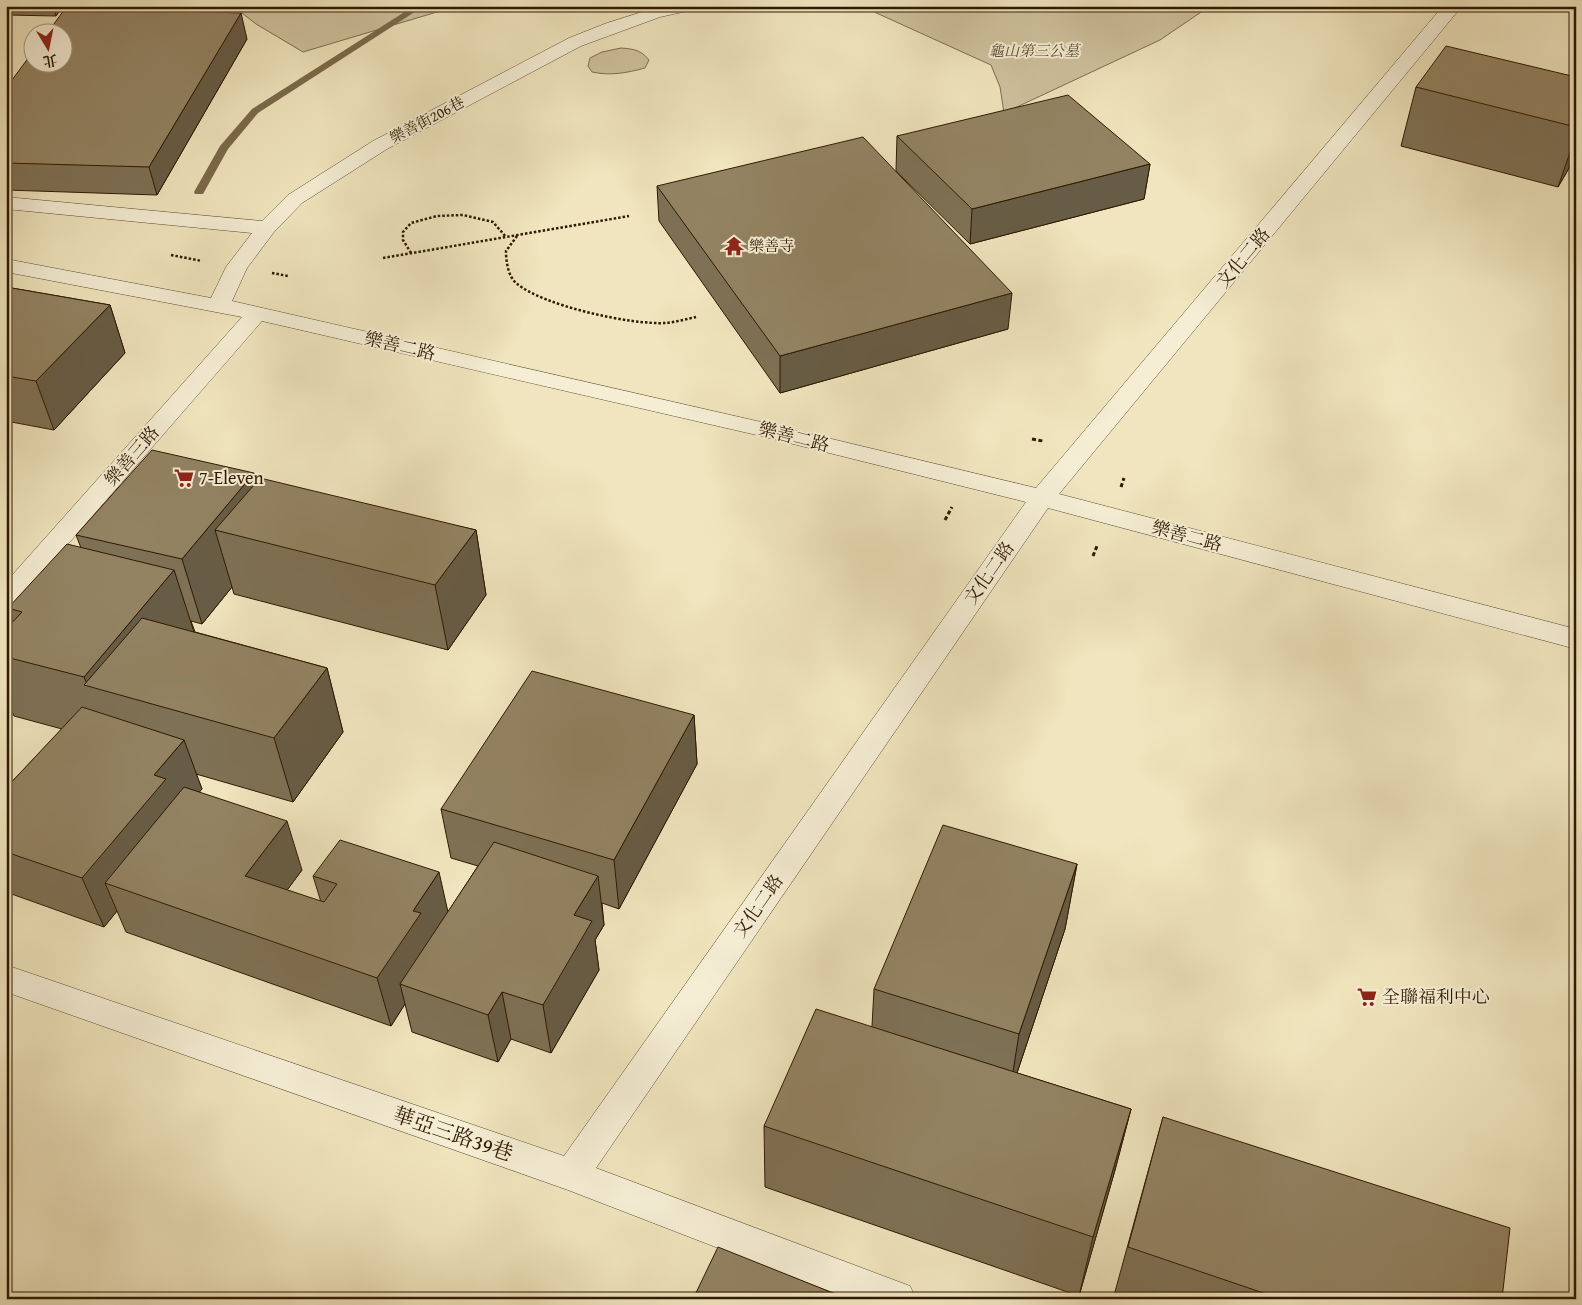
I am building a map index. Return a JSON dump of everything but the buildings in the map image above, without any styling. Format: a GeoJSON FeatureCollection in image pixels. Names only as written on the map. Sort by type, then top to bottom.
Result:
{"type":"FeatureCollection","features":[{"type":"Feature","properties":{"kind":"street","name":"樂善街206巷"},"geometry":{"type":"LineString","coordinates":[[219,304],[237,266],[267,228],[295,199],[380,145],[575,42],[613,26],[686,6]]}},
{"type":"Feature","properties":{"kind":"street","name":"文化二路"},"geometry":{"type":"LineString","coordinates":[[571,1175],[1042,498],[1408,75],[1453,6]]}},
{"type":"Feature","properties":{"kind":"street"},"geometry":{"type":"LineString","coordinates":[[6,203],[267,228]]}},
{"type":"Feature","properties":{"kind":"street","name":"樂善二路"},"geometry":{"type":"LineString","coordinates":[[6,265],[219,304],[761,429],[1042,498],[1576,639]]}},
{"type":"Feature","properties":{"kind":"street","name":"樂善三路"},"geometry":{"type":"LineString","coordinates":[[6,599],[257,313]]}},
{"type":"Feature","properties":{"kind":"street","name":"華亞三路39巷"},"geometry":{"type":"LineString","coordinates":[[6,978],[571,1175],[897,1299]]}},
{"type":"Feature","properties":{"kind":"path"},"geometry":{"type":"LineString","coordinates":[[411,253],[403,240],[403,232],[411,224],[437,216],[463,215],[492,222],[506,237]]}},
{"type":"Feature","properties":{"kind":"path"},"geometry":{"type":"LineString","coordinates":[[383,258],[629,216]]}},
{"type":"Feature","properties":{"kind":"path"},"geometry":{"type":"LineString","coordinates":[[517,235],[506,250],[507,266],[515,283],[534,295],[561,305],[610,317],[665,323],[696,316]]}},
{"type":"Feature","properties":{"kind":"green space"},"geometry":{"type":"Polygon","coordinates":[[[233,6],[457,6],[303,52],[256,24],[233,6]]]}},
{"type":"Feature","properties":{"kind":"green space","name":"龜山第三公墓"},"geometry":{"type":"Polygon","coordinates":[[[861,6],[1210,6],[1160,40],[1004,113],[1000,87],[991,65],[861,6]]]}},
{"type":"Feature","properties":{"kind":"green space"},"geometry":{"type":"Polygon","coordinates":[[[621,48],[643,54],[649,60],[645,68],[606,74],[592,72],[588,66],[590,58],[602,52],[621,48]]]}},
{"type":"Feature","properties":{"kind":"waterway"},"geometry":{"type":"LineString","coordinates":[[199,192],[224,148],[255,111],[420,6]]}},
{"type":"Feature","properties":{"kind":"place","name":"樂善寺"},"geometry":{"type":"Point","coordinates":[734,246]}},
{"type":"Feature","properties":{"kind":"place","name":"7-Eleven"},"geometry":{"type":"Point","coordinates":[184,478]}},
{"type":"Feature","properties":{"kind":"place","name":"全聯福利中心"},"geometry":{"type":"Point","coordinates":[1367,997]}}]}
